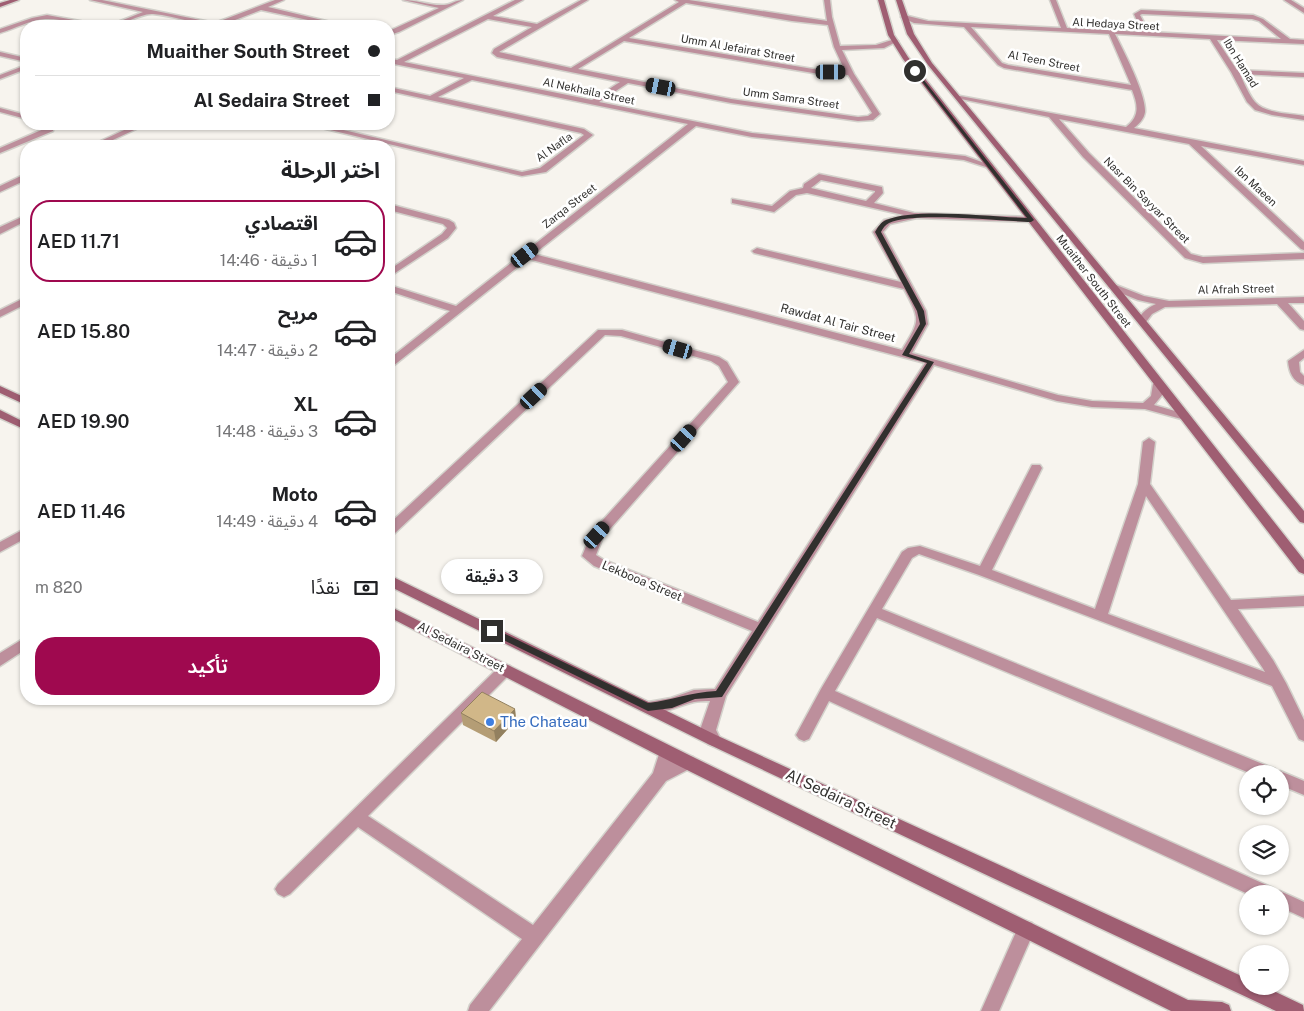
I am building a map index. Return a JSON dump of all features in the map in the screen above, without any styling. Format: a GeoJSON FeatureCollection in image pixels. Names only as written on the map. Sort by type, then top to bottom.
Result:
{"type":"FeatureCollection","features":[{"type":"Feature","properties":{"kind":"street"},"geometry":{"type":"LineString","coordinates":[[0,5],[16,0]]}},
{"type":"Feature","properties":{"kind":"street"},"geometry":{"type":"LineString","coordinates":[[93,0],[189,20]]}},
{"type":"Feature","properties":{"kind":"street"},"geometry":{"type":"LineString","coordinates":[[233,20],[281,0]]}},
{"type":"Feature","properties":{"kind":"street"},"geometry":{"type":"LineString","coordinates":[[406,0],[445,7]]}},
{"type":"Feature","properties":{"kind":"street"},"geometry":{"type":"LineString","coordinates":[[395,32],[460,0]]}},
{"type":"Feature","properties":{"kind":"street"},"geometry":{"type":"LineString","coordinates":[[397,63],[520,0]]}},
{"type":"Feature","properties":{"kind":"street","name":"Umm Samra Street"},"geometry":{"type":"LineString","coordinates":[[585,0],[536,26],[496,50],[495,53],[499,56],[731,101],[858,119],[870,118],[876,114],[848,73],[829,23],[827,0]]}},
{"type":"Feature","properties":{"kind":"street","name":"Muaither South Street"},"geometry":{"type":"LineString","coordinates":[[881,0],[886,22],[901,52],[1304,569]]}},
{"type":"Feature","properties":{"kind":"street","name":"Muaither South Street"},"geometry":{"type":"LineString","coordinates":[[899,0],[909,30],[920,50],[1304,519]]}},
{"type":"Feature","properties":{"kind":"street"},"geometry":{"type":"LineString","coordinates":[[1053,0],[1065,31]]}},
{"type":"Feature","properties":{"kind":"street"},"geometry":{"type":"LineString","coordinates":[[1287,0],[1304,11]]}},
{"type":"Feature","properties":{"kind":"street"},"geometry":{"type":"LineString","coordinates":[[572,70],[682,1],[792,19],[829,23]]}},
{"type":"Feature","properties":{"kind":"street"},"geometry":{"type":"LineString","coordinates":[[262,8],[317,20]]}},
{"type":"Feature","properties":{"kind":"street"},"geometry":{"type":"LineString","coordinates":[[128,20],[150,12]]}},
{"type":"Feature","properties":{"kind":"street"},"geometry":{"type":"LineString","coordinates":[[1147,35],[1137,14],[1141,12],[1253,17],[1261,20],[1288,41]]}},
{"type":"Feature","properties":{"kind":"street"},"geometry":{"type":"LineString","coordinates":[[31,20],[47,17],[63,20]]}},
{"type":"Feature","properties":{"kind":"street"},"geometry":{"type":"LineString","coordinates":[[487,17],[536,26]]}},
{"type":"Feature","properties":{"kind":"street","name":"Al Hedaya Street"},"geometry":{"type":"LineString","coordinates":[[904,17],[928,23],[1112,34],[1304,42]]}},
{"type":"Feature","properties":{"kind":"street","name":"Al Hedaya Street"},"geometry":{"type":"LineString","coordinates":[[909,30],[928,23]]}},
{"type":"Feature","properties":{"kind":"street"},"geometry":{"type":"LineString","coordinates":[[0,32],[20,24]]}},
{"type":"Feature","properties":{"kind":"street","name":"Al Teen Street"},"geometry":{"type":"LineString","coordinates":[[966,25],[1000,64],[1006,67],[1134,88]]}},
{"type":"Feature","properties":{"kind":"street"},"geometry":{"type":"LineString","coordinates":[[1112,34],[1134,88],[1141,111],[1135,124],[1128,130]]}},
{"type":"Feature","properties":{"kind":"street","name":"Umm Al Jefairat Street"},"geometry":{"type":"LineString","coordinates":[[625,38],[813,71],[848,73]]}},
{"type":"Feature","properties":{"kind":"street","name":"Ibn Hamad"},"geometry":{"type":"LineString","coordinates":[[1212,38],[1235,72],[1251,102],[1258,108],[1272,113],[1304,118]]}},
{"type":"Feature","properties":{"kind":"street"},"geometry":{"type":"LineString","coordinates":[[838,48],[875,47],[890,45],[895,41]]}},
{"type":"Feature","properties":{"kind":"street"},"geometry":{"type":"LineString","coordinates":[[875,47],[901,52]]}},
{"type":"Feature","properties":{"kind":"street"},"geometry":{"type":"LineString","coordinates":[[0,54],[20,59]]}},
{"type":"Feature","properties":{"kind":"street","name":"Al Nekhaila Street"},"geometry":{"type":"LineString","coordinates":[[397,63],[752,135],[965,158],[989,166]]}},
{"type":"Feature","properties":{"kind":"street"},"geometry":{"type":"LineString","coordinates":[[0,77],[20,70]]}},
{"type":"Feature","properties":{"kind":"street"},"geometry":{"type":"LineString","coordinates":[[1235,72],[1304,75]]}},
{"type":"Feature","properties":{"kind":"street"},"geometry":{"type":"LineString","coordinates":[[431,98],[470,78]]}},
{"type":"Feature","properties":{"kind":"street"},"geometry":{"type":"LineString","coordinates":[[592,103],[626,81]]}},
{"type":"Feature","properties":{"kind":"street","name":"Al Nafla"},"geometry":{"type":"LineString","coordinates":[[395,90],[584,131],[588,134],[585,139],[543,170],[530,174],[513,173],[395,145]]}},
{"type":"Feature","properties":{"kind":"street"},"geometry":{"type":"LineString","coordinates":[[960,98],[988,105],[1304,163]]}},
{"type":"Feature","properties":{"kind":"street"},"geometry":{"type":"LineString","coordinates":[[971,112],[977,106],[988,105]]}},
{"type":"Feature","properties":{"kind":"street"},"geometry":{"type":"LineString","coordinates":[[0,110],[20,115]]}},
{"type":"Feature","properties":{"kind":"street","name":"Nasr Bin Sayyar Street"},"geometry":{"type":"LineString","coordinates":[[1052,116],[1086,155],[1188,256],[1203,260],[1304,256]]}},
{"type":"Feature","properties":{"kind":"street","name":"Zarqa Street"},"geometry":{"type":"LineString","coordinates":[[395,359],[693,124]]}},
{"type":"Feature","properties":{"kind":"street"},"geometry":{"type":"LineString","coordinates":[[28,140],[48,130]]}},
{"type":"Feature","properties":{"kind":"street"},"geometry":{"type":"LineString","coordinates":[[107,140],[130,130]]}},
{"type":"Feature","properties":{"kind":"street","name":"Al Nafla"},"geometry":{"type":"LineString","coordinates":[[334,130],[375,140]]}},
{"type":"Feature","properties":{"kind":"street","name":"Al Nekhaila Street"},"geometry":{"type":"LineString","coordinates":[[935,156],[962,153],[969,148],[969,141]]}},
{"type":"Feature","properties":{"kind":"street","name":"Ibn Maeen"},"geometry":{"type":"LineString","coordinates":[[1192,142],[1304,247]]}},
{"type":"Feature","properties":{"kind":"street"},"geometry":{"type":"LineString","coordinates":[[0,152],[20,144]]}},
{"type":"Feature","properties":{"kind":"street"},"geometry":{"type":"LineString","coordinates":[[395,149],[400,146]]}},
{"type":"Feature","properties":{"kind":"street"},"geometry":{"type":"LineString","coordinates":[[807,190],[807,186],[819,176],[879,189],[880,193],[868,204]]}},
{"type":"Feature","properties":{"kind":"street"},"geometry":{"type":"LineString","coordinates":[[0,189],[20,180]]}},
{"type":"Feature","properties":{"kind":"street"},"geometry":{"type":"LineString","coordinates":[[735,202],[774,209],[793,193],[807,190],[917,215],[1031,220]]}},
{"type":"Feature","properties":{"kind":"street"},"geometry":{"type":"LineString","coordinates":[[868,204],[882,226]]}},
{"type":"Feature","properties":{"kind":"street"},"geometry":{"type":"LineString","coordinates":[[395,209],[452,224],[452,228],[445,236],[395,270]]}},
{"type":"Feature","properties":{"kind":"street"},"geometry":{"type":"LineString","coordinates":[[905,355],[923,324],[921,311],[878,232],[887,222],[917,215]]}},
{"type":"Feature","properties":{"kind":"street"},"geometry":{"type":"LineString","coordinates":[[0,231],[20,221]]}},
{"type":"Feature","properties":{"kind":"street"},"geometry":{"type":"LineString","coordinates":[[756,251],[908,287]]}},
{"type":"Feature","properties":{"kind":"street","name":"Rawdat Al Tair Street"},"geometry":{"type":"LineString","coordinates":[[525,255],[1077,402],[1145,406],[1185,417]]}},
{"type":"Feature","properties":{"kind":"street","name":"Al Afrah Street"},"geometry":{"type":"LineString","coordinates":[[1116,288],[1142,298],[1168,303],[1304,300]]}},
{"type":"Feature","properties":{"kind":"street"},"geometry":{"type":"LineString","coordinates":[[395,290],[457,310]]}},
{"type":"Feature","properties":{"kind":"street"},"geometry":{"type":"LineString","coordinates":[[0,301],[16,307]]}},
{"type":"Feature","properties":{"kind":"street"},"geometry":{"type":"LineString","coordinates":[[1280,301],[1304,326]]}},
{"type":"Feature","properties":{"kind":"street","name":"Al Afrah Street"},"geometry":{"type":"LineString","coordinates":[[1142,320],[1155,307],[1168,303]]}},
{"type":"Feature","properties":{"kind":"street"},"geometry":{"type":"LineString","coordinates":[[0,314],[20,304]]}},
{"type":"Feature","properties":{"kind":"street","name":"Lekbooa Street"},"geometry":{"type":"LineString","coordinates":[[395,525],[602,332],[622,333],[716,359],[723,364],[734,382],[597,535],[589,556],[599,563],[760,629]]}},
{"type":"Feature","properties":{"kind":"street"},"geometry":{"type":"LineString","coordinates":[[1304,353],[1293,362],[1295,373],[1304,382]]}},
{"type":"Feature","properties":{"kind":"street"},"geometry":{"type":"LineString","coordinates":[[713,740],[708,730],[719,695],[931,362]]}},
{"type":"Feature","properties":{"kind":"street"},"geometry":{"type":"LineString","coordinates":[[1145,406],[1156,399],[1159,389],[1158,384]]}},
{"type":"Feature","properties":{"kind":"street"},"geometry":{"type":"LineString","coordinates":[[0,389],[20,399]]}},
{"type":"Feature","properties":{"kind":"street"},"geometry":{"type":"LineString","coordinates":[[0,413],[20,423]]}},
{"type":"Feature","properties":{"kind":"street"},"geometry":{"type":"LineString","coordinates":[[1100,616],[1144,484],[1149,442]]}},
{"type":"Feature","properties":{"kind":"street"},"geometry":{"type":"LineString","coordinates":[[984,572],[1036,468]]}},
{"type":"Feature","properties":{"kind":"street"},"geometry":{"type":"LineString","coordinates":[[1144,484],[1279,683],[1304,735]]}},
{"type":"Feature","properties":{"kind":"street"},"geometry":{"type":"LineString","coordinates":[[0,548],[20,536]]}},
{"type":"Feature","properties":{"kind":"street"},"geometry":{"type":"LineString","coordinates":[[804,735],[826,693],[908,555],[913,551],[920,550],[984,572],[1279,683]]}},
{"type":"Feature","properties":{"kind":"street","name":"Al Sedaira Street"},"geometry":{"type":"LineString","coordinates":[[395,583],[713,740],[1296,1011]]}},
{"type":"Feature","properties":{"kind":"street"},"geometry":{"type":"LineString","coordinates":[[1226,605],[1304,601]]}},
{"type":"Feature","properties":{"kind":"street"},"geometry":{"type":"LineString","coordinates":[[874,611],[1248,765]]}},
{"type":"Feature","properties":{"kind":"street","name":"Al Sedaira Street"},"geometry":{"type":"LineString","coordinates":[[395,614],[687,762],[1188,1010]]}},
{"type":"Feature","properties":{"kind":"street"},"geometry":{"type":"LineString","coordinates":[[0,661],[20,646]]}},
{"type":"Feature","properties":{"kind":"street"},"geometry":{"type":"LineString","coordinates":[[284,889],[505,670]]}},
{"type":"Feature","properties":{"kind":"street"},"geometry":{"type":"LineString","coordinates":[[826,693],[1248,885]]}},
{"type":"Feature","properties":{"kind":"street"},"geometry":{"type":"LineString","coordinates":[[648,707],[672,704],[694,696],[719,695]]}},
{"type":"Feature","properties":{"kind":"street"},"geometry":{"type":"LineString","coordinates":[[478,1011],[660,776],[667,752]]}},
{"type":"Feature","properties":{"kind":"street"},"geometry":{"type":"LineString","coordinates":[[660,776],[687,762]]}},
{"type":"Feature","properties":{"kind":"street"},"geometry":{"type":"LineString","coordinates":[[1289,782],[1304,788]]}},
{"type":"Feature","properties":{"kind":"street"},"geometry":{"type":"LineString","coordinates":[[356,818],[535,936]]}},
{"type":"Feature","properties":{"kind":"street"},"geometry":{"type":"LineString","coordinates":[[1289,904],[1304,910]]}},
{"type":"Feature","properties":{"kind":"street"},"geometry":{"type":"LineString","coordinates":[[990,1011],[1026,929]]}},
{"type":"Feature","properties":{"kind":"street"},"geometry":{"type":"LineString","coordinates":[[1188,1010],[1222,1011]]}},
{"type":"Feature","properties":{"kind":"building"},"geometry":{"type":"Polygon","coordinates":[[[482,692],[515,709],[494,731],[461,713],[482,692]]]}},
{"type":"Feature","properties":{"kind":"place","name":"The Chateau"},"geometry":{"type":"Point","coordinates":[490,722]}},
{"type":"Feature","properties":{"kind":"route"},"geometry":{"type":"LineString","coordinates":[[492,631],[648,707],[672,704],[694,696],[719,695],[931,362],[905,355],[923,324],[921,311],[878,232],[887,222],[917,215],[1031,220],[915,71]]}}]}
